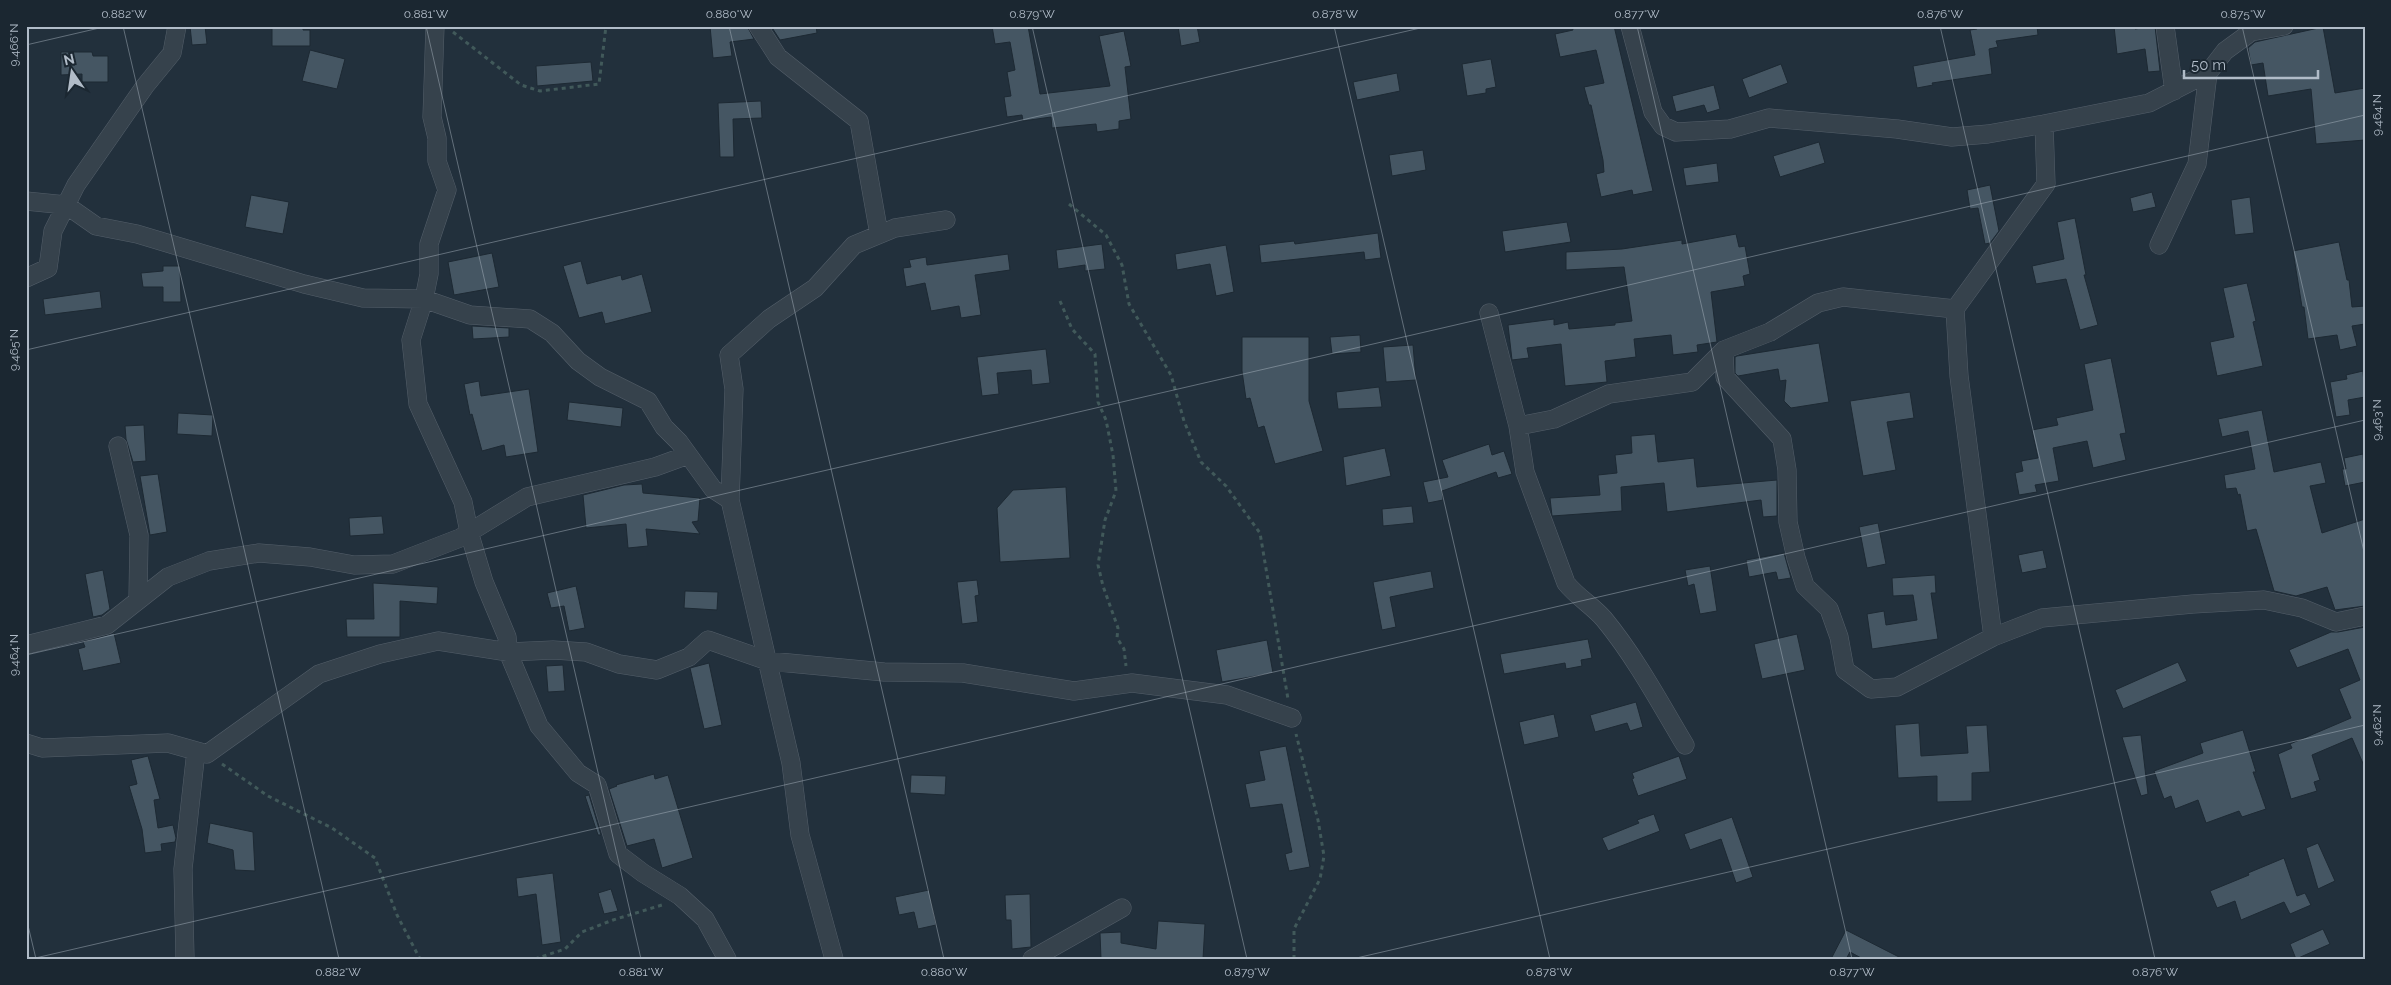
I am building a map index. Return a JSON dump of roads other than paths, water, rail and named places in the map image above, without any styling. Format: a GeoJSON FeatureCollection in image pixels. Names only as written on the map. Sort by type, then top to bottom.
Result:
{"type":"FeatureCollection","features":[{"type":"Feature","properties":{"kind":"street"},"geometry":{"type":"LineString","coordinates":[[26,278],[48,268],[53,231],[76,185],[124,115],[172,54],[177,26]]}},
{"type":"Feature","properties":{"kind":"street"},"geometry":{"type":"LineString","coordinates":[[435,26],[432,117],[437,138],[437,161],[447,190],[428,244],[429,274],[424,299],[410,340],[418,404],[463,502],[469,532],[484,582],[507,636],[508,652],[539,726],[578,773],[597,785],[618,854],[643,874],[680,896],[704,919],[727,959]]}},
{"type":"Feature","properties":{"kind":"street"},"geometry":{"type":"LineString","coordinates":[[758,26],[778,57],[859,120],[880,234]]}},
{"type":"Feature","properties":{"kind":"street"},"geometry":{"type":"LineString","coordinates":[[1630,26],[1653,112],[1663,126],[1676,132],[1730,129],[1769,118],[1897,129],[1952,136],[1988,134],[2149,103],[2208,73],[2225,51],[2251,32],[2284,26]]}},
{"type":"Feature","properties":{"kind":"street"},"geometry":{"type":"LineString","coordinates":[[2166,26],[2174,91]]}},
{"type":"Feature","properties":{"kind":"street"},"geometry":{"type":"LineString","coordinates":[[2159,245],[2197,164],[2208,73]]}},
{"type":"Feature","properties":{"kind":"street"},"geometry":{"type":"LineString","coordinates":[[1993,637],[1959,376],[1955,309],[2046,184],[2044,124]]}},
{"type":"Feature","properties":{"kind":"street"},"geometry":{"type":"LineString","coordinates":[[26,201],[66,205],[96,226],[138,234],[304,284],[363,298],[424,299],[470,315],[530,319],[552,333],[578,361],[600,377],[632,391],[648,401],[664,427],[688,454],[713,489],[730,500]]}},
{"type":"Feature","properties":{"kind":"street"},"geometry":{"type":"LineString","coordinates":[[834,959],[800,835],[791,763],[730,500],[734,389],[729,356],[768,319],[815,288],[854,245],[895,228],[946,220]]}},
{"type":"Feature","properties":{"kind":"street"},"geometry":{"type":"LineString","coordinates":[[1518,426],[1554,419],[1609,394],[1692,382],[1724,350],[1770,332],[1818,303],[1843,297],[1955,309]]}},
{"type":"Feature","properties":{"kind":"street"},"geometry":{"type":"LineString","coordinates":[[1490,313],[1518,426],[1525,472],[1566,583],[1576,596],[1604,618],[1644,676],[1685,745]]}},
{"type":"Feature","properties":{"kind":"street"},"geometry":{"type":"LineString","coordinates":[[1724,350],[1724,377],[1782,439],[1787,470],[1788,522],[1796,558],[1805,586],[1829,609],[1839,637],[1845,670],[1871,688],[1897,687],[1993,637],[2042,618],[2202,603],[2264,600],[2302,608],[2336,622],[2365,616]]}},
{"type":"Feature","properties":{"kind":"street"},"geometry":{"type":"LineString","coordinates":[[118,446],[139,535],[138,599]]}},
{"type":"Feature","properties":{"kind":"street"},"geometry":{"type":"LineString","coordinates":[[26,645],[107,625],[138,599],[168,578],[209,561],[259,553],[310,557],[354,565],[392,564],[469,532],[527,498],[655,467],[688,454]]}},
{"type":"Feature","properties":{"kind":"street"},"geometry":{"type":"LineString","coordinates":[[185,959],[183,869],[201,752],[320,674],[380,654],[438,641],[508,652],[553,650],[586,652],[619,664],[657,670],[689,657],[708,640],[768,660],[884,672],[963,673],[1074,691],[1132,683],[1227,695],[1292,718]]}},
{"type":"Feature","properties":{"kind":"street"},"geometry":{"type":"LineString","coordinates":[[26,743],[42,748],[168,743],[201,752]]}},
{"type":"Feature","properties":{"kind":"street"},"geometry":{"type":"LineString","coordinates":[[1032,959],[1122,908]]}}]}
